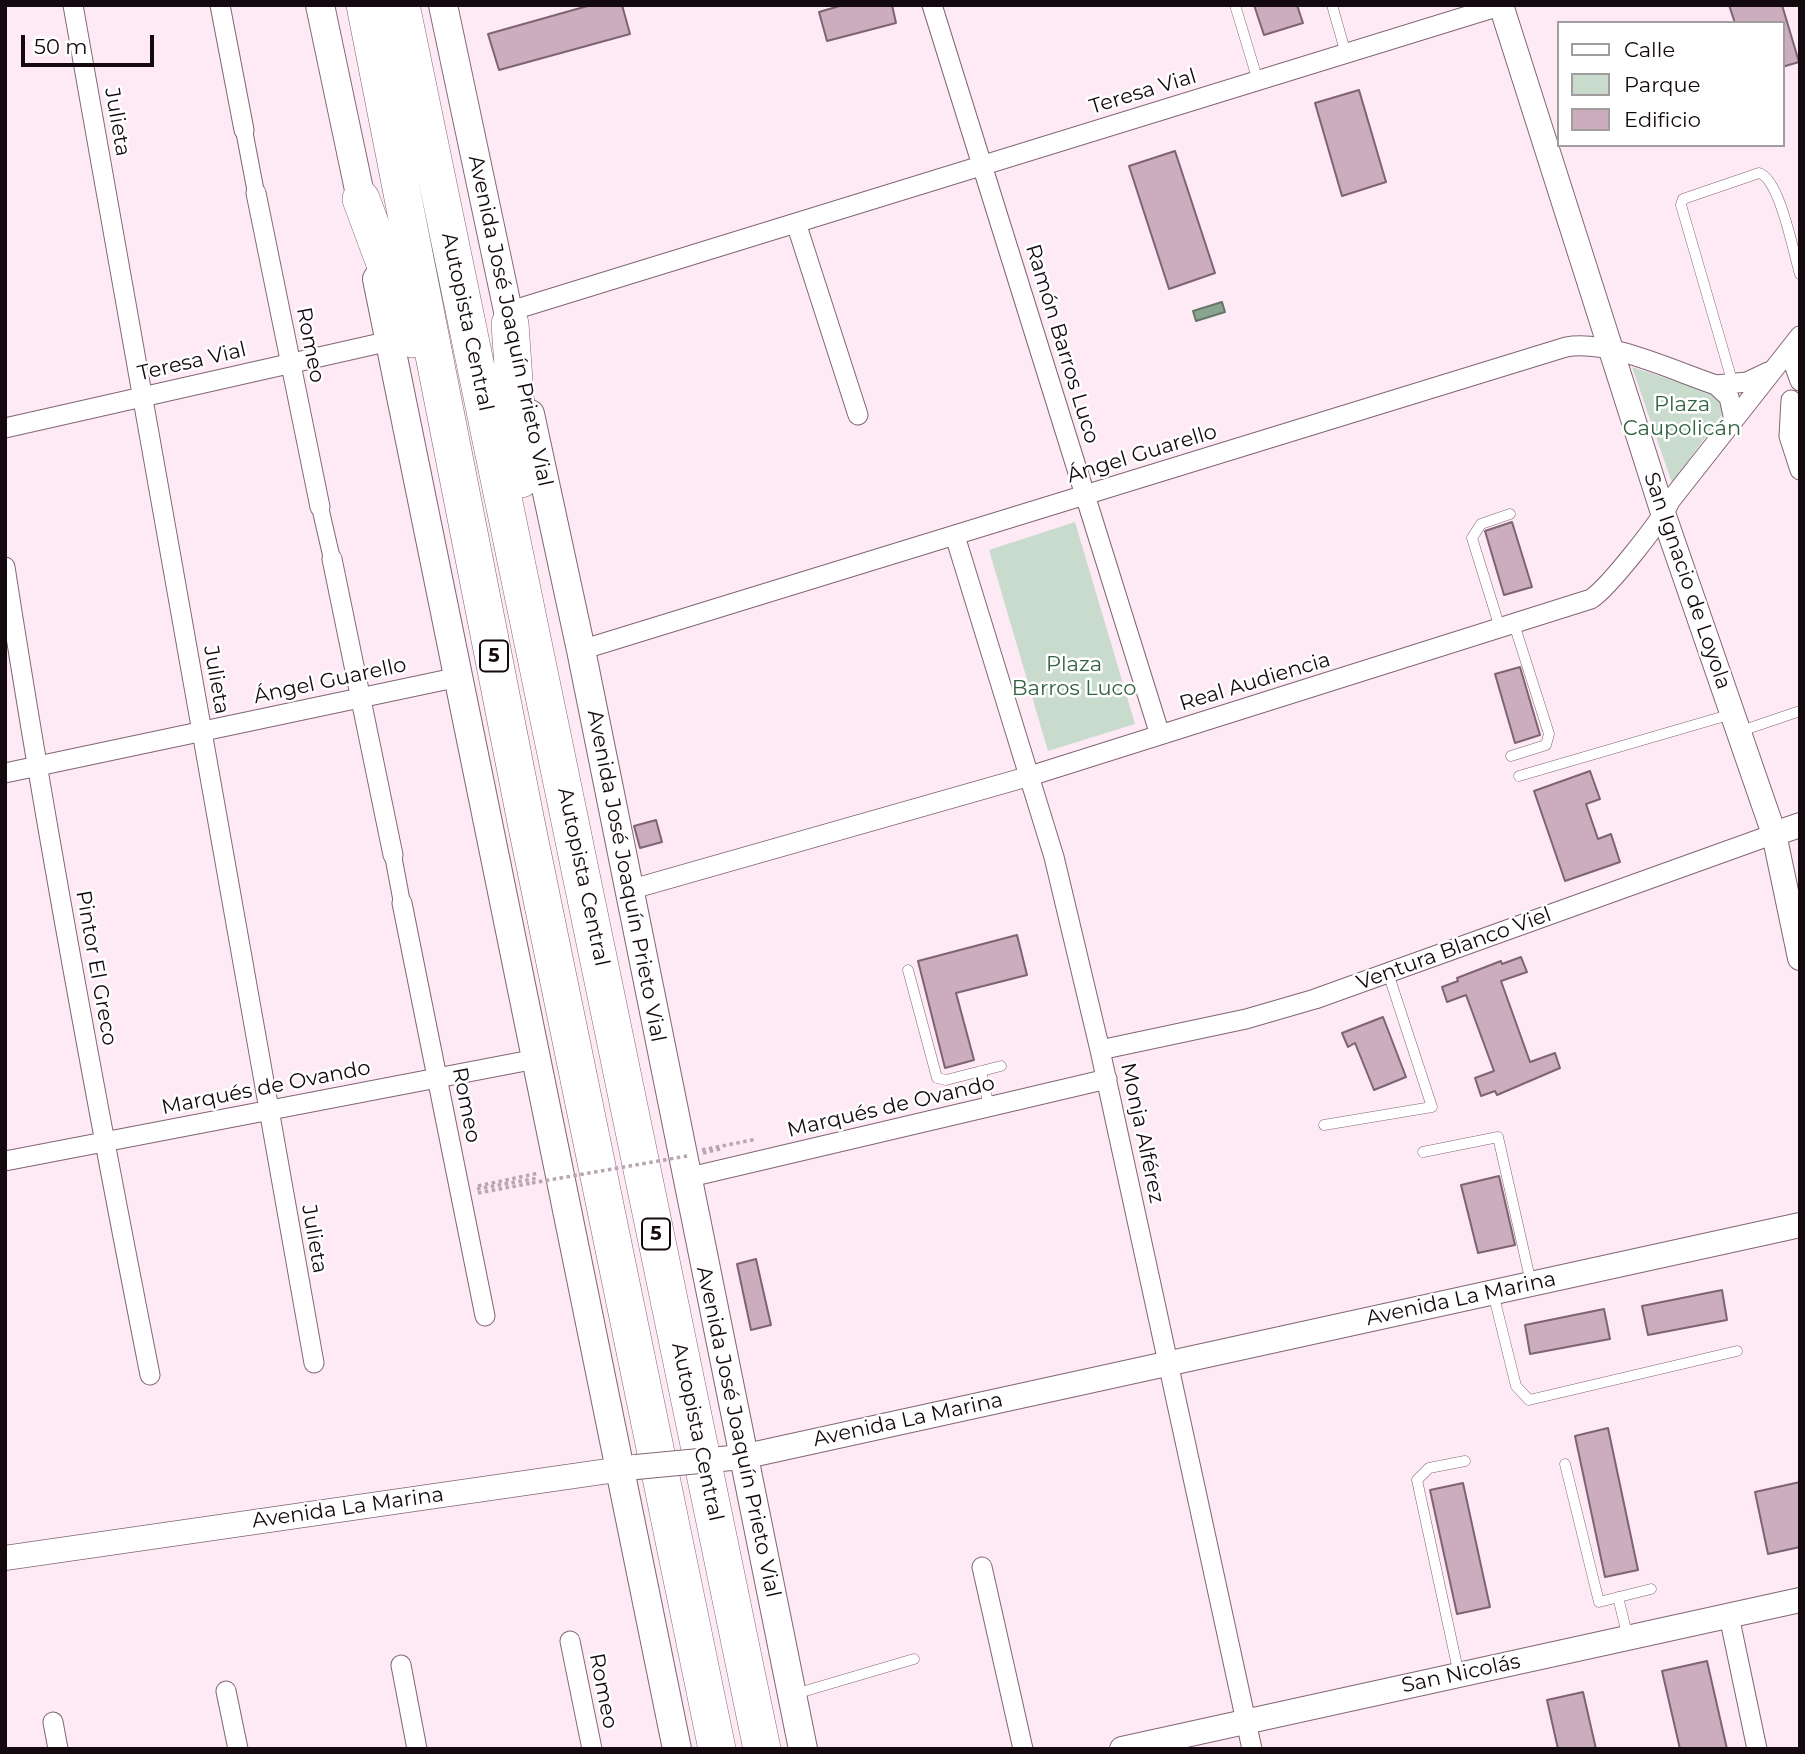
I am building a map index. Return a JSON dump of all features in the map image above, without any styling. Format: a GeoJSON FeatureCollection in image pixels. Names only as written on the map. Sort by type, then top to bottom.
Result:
{"type":"FeatureCollection","features":[{"type":"Feature","properties":{"kind":"highway","name":"Autopista Central"},"geometry":{"type":"LineString","coordinates":[[365,5],[717,1749]]}},
{"type":"Feature","properties":{"kind":"highway","name":"Autopista Central"},"geometry":{"type":"LineString","coordinates":[[401,5],[762,1749]]}},
{"type":"Feature","properties":{"kind":"highway"},"geometry":{"type":"LineString","coordinates":[[360,199],[423,366],[461,491]]}},
{"type":"Feature","properties":{"kind":"highway"},"geometry":{"type":"LineString","coordinates":[[509,318],[533,637]]}},
{"type":"Feature","properties":{"kind":"main road"},"geometry":{"type":"LineString","coordinates":[[320,5],[536,1059],[626,1474],[677,1749]]}},
{"type":"Feature","properties":{"kind":"main road","name":"Avenida José Joaquín Prieto Vial"},"geometry":{"type":"LineString","coordinates":[[443,5],[687,1167],[803,1749]]}},
{"type":"Feature","properties":{"kind":"street","name":"Julieta"},"geometry":{"type":"LineString","coordinates":[[73,5],[314,1363]]}},
{"type":"Feature","properties":{"kind":"street"},"geometry":{"type":"LineString","coordinates":[[220,5],[256,193]]}},
{"type":"Feature","properties":{"kind":"street","name":"Ramón Barros Luco"},"geometry":{"type":"LineString","coordinates":[[932,5],[1160,736]]}},
{"type":"Feature","properties":{"kind":"street","name":"Teresa Vial"},"geometry":{"type":"LineString","coordinates":[[509,318],[796,223],[1502,5]]}},
{"type":"Feature","properties":{"kind":"street","name":"San Ignacio de Loyola"},"geometry":{"type":"LineString","coordinates":[[1502,5],[1664,516],[1774,834],[1800,958]]}},
{"type":"Feature","properties":{"kind":"street","name":"Romeo"},"geometry":{"type":"LineString","coordinates":[[256,193],[320,507]]}},
{"type":"Feature","properties":{"kind":"street"},"geometry":{"type":"LineString","coordinates":[[796,223],[858,415]]}},
{"type":"Feature","properties":{"kind":"street","name":"Teresa Vial"},"geometry":{"type":"LineString","coordinates":[[5,428],[390,341]]}},
{"type":"Feature","properties":{"kind":"street"},"geometry":{"type":"LineString","coordinates":[[1794,343],[1757,390],[1796,401],[1789,436],[1800,470]]}},
{"type":"Feature","properties":{"kind":"street"},"geometry":{"type":"LineString","coordinates":[[1794,343],[1800,381]]}},
{"type":"Feature","properties":{"kind":"street","name":"Ángel Guarello"},"geometry":{"type":"LineString","coordinates":[[580,650],[1566,347],[1587,344],[1609,348],[1724,385]]}},
{"type":"Feature","properties":{"kind":"street"},"geometry":{"type":"LineString","coordinates":[[1734,420],[1724,385],[1747,382],[1774,369]]}},
{"type":"Feature","properties":{"kind":"street","name":"Real Audiencia"},"geometry":{"type":"LineString","coordinates":[[629,890],[1030,776],[1582,603],[1601,593],[1640,542],[1664,516],[1670,501],[1757,390]]}},
{"type":"Feature","properties":{"kind":"street"},"geometry":{"type":"LineString","coordinates":[[320,507],[362,698],[402,903]]}},
{"type":"Feature","properties":{"kind":"street","name":"Monja Alférez"},"geometry":{"type":"LineString","coordinates":[[956,536],[1054,857],[1107,1079],[1252,1749]]}},
{"type":"Feature","properties":{"kind":"street","name":"Pintor El Greco"},"geometry":{"type":"LineString","coordinates":[[5,567],[36,767],[104,1142],[150,1375]]}},
{"type":"Feature","properties":{"kind":"street","name":"Ángel Guarello"},"geometry":{"type":"LineString","coordinates":[[5,774],[459,677]]}},
{"type":"Feature","properties":{"kind":"street","name":"Ventura Blanco Viel"},"geometry":{"type":"LineString","coordinates":[[1100,1050],[1279,1010],[1800,825]]}},
{"type":"Feature","properties":{"kind":"street","name":"Romeo"},"geometry":{"type":"LineString","coordinates":[[402,903],[438,1078],[469,1191],[485,1316]]}},
{"type":"Feature","properties":{"kind":"street","name":"Marqués de Ovando"},"geometry":{"type":"LineString","coordinates":[[5,1161],[536,1059]]}},
{"type":"Feature","properties":{"kind":"street","name":"Marqués de Ovando"},"geometry":{"type":"LineString","coordinates":[[687,1167],[989,1107],[1107,1079]]}},
{"type":"Feature","properties":{"kind":"street","name":"Avenida La Marina"},"geometry":{"type":"LineString","coordinates":[[11,1566],[743,1457],[1800,1225]]}},
{"type":"Feature","properties":{"kind":"street"},"geometry":{"type":"LineString","coordinates":[[982,1567],[1023,1749]]}},
{"type":"Feature","properties":{"kind":"street","name":"San Nicolás"},"geometry":{"type":"LineString","coordinates":[[1122,1749],[1800,1600]]}},
{"type":"Feature","properties":{"kind":"street"},"geometry":{"type":"LineString","coordinates":[[1729,1616],[1756,1749]]}},
{"type":"Feature","properties":{"kind":"street","name":"Romeo"},"geometry":{"type":"LineString","coordinates":[[570,1642],[592,1749]]}},
{"type":"Feature","properties":{"kind":"street"},"geometry":{"type":"LineString","coordinates":[[401,1665],[417,1749]]}},
{"type":"Feature","properties":{"kind":"street"},"geometry":{"type":"LineString","coordinates":[[226,1691],[237,1749]]}},
{"type":"Feature","properties":{"kind":"street"},"geometry":{"type":"LineString","coordinates":[[53,1722],[58,1749]]}},
{"type":"Feature","properties":{"kind":"lane"},"geometry":{"type":"LineString","coordinates":[[1235,5],[1258,81]]}},
{"type":"Feature","properties":{"kind":"lane"},"geometry":{"type":"LineString","coordinates":[[1332,5],[1346,54]]}},
{"type":"Feature","properties":{"kind":"lane"},"geometry":{"type":"LineString","coordinates":[[1724,385],[1681,205],[1683,199],[1759,173],[1765,175],[1775,188],[1800,274]]}},
{"type":"Feature","properties":{"kind":"lane"},"geometry":{"type":"LineString","coordinates":[[1510,514],[1481,524],[1472,538],[1549,734],[1546,745],[1511,756]]}},
{"type":"Feature","properties":{"kind":"lane"},"geometry":{"type":"LineString","coordinates":[[1519,776],[1736,723],[1800,711]]}},
{"type":"Feature","properties":{"kind":"lane"},"geometry":{"type":"LineString","coordinates":[[908,970],[937,1078],[946,1080],[1001,1066]]}},
{"type":"Feature","properties":{"kind":"lane"},"geometry":{"type":"LineString","coordinates":[[1324,1125],[1432,1107],[1388,973]]}},
{"type":"Feature","properties":{"kind":"lane"},"geometry":{"type":"LineString","coordinates":[[981,1071],[989,1107]]}},
{"type":"Feature","properties":{"kind":"lane"},"geometry":{"type":"LineString","coordinates":[[1423,1152],[1498,1137],[1531,1284]]}},
{"type":"Feature","properties":{"kind":"lane"},"geometry":{"type":"LineString","coordinates":[[1493,1292],[1516,1386],[1529,1399],[1737,1351]]}},
{"type":"Feature","properties":{"kind":"lane"},"geometry":{"type":"LineString","coordinates":[[1459,1675],[1417,1479],[1429,1468],[1465,1461]]}},
{"type":"Feature","properties":{"kind":"lane"},"geometry":{"type":"LineString","coordinates":[[1565,1464],[1599,1602],[1651,1589]]}},
{"type":"Feature","properties":{"kind":"lane"},"geometry":{"type":"LineString","coordinates":[[1618,1597],[1628,1638]]}},
{"type":"Feature","properties":{"kind":"lane"},"geometry":{"type":"LineString","coordinates":[[792,1695],[914,1659]]}},
{"type":"Feature","properties":{"kind":"path"},"geometry":{"type":"LineString","coordinates":[[701,1153],[753,1143],[752,1140],[718,1147]]}},
{"type":"Feature","properties":{"kind":"path"},"geometry":{"type":"LineString","coordinates":[[469,1191],[531,1181],[687,1167]]}},
{"type":"Feature","properties":{"kind":"path"},"geometry":{"type":"LineString","coordinates":[[469,1191],[543,1172],[544,1177],[531,1181]]}},
{"type":"Feature","properties":{"kind":"green space","name":"Plaza Caupolicán"},"geometry":{"type":"Polygon","coordinates":[[[1632,367],[1718,395],[1726,409],[1672,483],[1632,367]]]}},
{"type":"Feature","properties":{"kind":"green space","name":"Plaza Barros Luco"},"geometry":{"type":"Polygon","coordinates":[[[1075,522],[1135,724],[1048,751],[989,550],[1075,522]]]}},
{"type":"Feature","properties":{"kind":"shaded area"},"geometry":{"type":"Polygon","coordinates":[[[1222,302],[1225,312],[1196,321],[1193,311],[1222,302]]]}},
{"type":"Feature","properties":{"kind":"building"},"geometry":{"type":"Polygon","coordinates":[[[591,5],[622,5],[630,34],[499,70],[488,34],[591,5]]]}},
{"type":"Feature","properties":{"kind":"building"},"geometry":{"type":"Polygon","coordinates":[[[843,5],[892,5],[896,23],[827,41],[819,12],[843,5]]]}},
{"type":"Feature","properties":{"kind":"building"},"geometry":{"type":"Polygon","coordinates":[[[1254,5],[1297,5],[1303,23],[1264,35],[1254,5]]]}},
{"type":"Feature","properties":{"kind":"building"},"geometry":{"type":"Polygon","coordinates":[[[1729,5],[1782,5],[1799,62],[1784,66],[1784,21],[1734,21],[1729,5]]]}},
{"type":"Feature","properties":{"kind":"building"},"geometry":{"type":"Polygon","coordinates":[[[1359,90],[1386,182],[1342,196],[1315,103],[1359,90]]]}},
{"type":"Feature","properties":{"kind":"building"},"geometry":{"type":"Polygon","coordinates":[[[1175,151],[1215,273],[1169,289],[1129,166],[1175,151]]]}},
{"type":"Feature","properties":{"kind":"building"},"geometry":{"type":"Polygon","coordinates":[[[1512,522],[1532,587],[1504,595],[1485,531],[1512,522]]]}},
{"type":"Feature","properties":{"kind":"building"},"geometry":{"type":"Polygon","coordinates":[[[1520,667],[1540,735],[1515,743],[1495,674],[1520,667]]]}},
{"type":"Feature","properties":{"kind":"building"},"geometry":{"type":"Polygon","coordinates":[[[1590,771],[1600,799],[1586,804],[1598,839],[1611,834],[1620,862],[1565,881],[1534,791],[1590,771]]]}},
{"type":"Feature","properties":{"kind":"building"},"geometry":{"type":"Polygon","coordinates":[[[656,820],[662,842],[640,848],[634,826],[656,820]]]}},
{"type":"Feature","properties":{"kind":"building"},"geometry":{"type":"Polygon","coordinates":[[[1017,935],[1027,975],[956,993],[974,1060],[945,1068],[918,961],[1017,935]]]}},
{"type":"Feature","properties":{"kind":"building"},"geometry":{"type":"Polygon","coordinates":[[[1521,957],[1527,972],[1501,981],[1530,1062],[1555,1053],[1560,1068],[1497,1095],[1495,1091],[1481,1096],[1475,1078],[1494,1071],[1466,995],[1447,1002],[1442,987],[1458,981],[1457,978],[1501,961],[1502,964],[1521,957]]]}},
{"type":"Feature","properties":{"kind":"building"},"geometry":{"type":"Polygon","coordinates":[[[1383,1017],[1406,1077],[1374,1090],[1355,1043],[1348,1047],[1342,1033],[1383,1017]]]}},
{"type":"Feature","properties":{"kind":"building"},"geometry":{"type":"Polygon","coordinates":[[[1499,1176],[1515,1245],[1478,1253],[1461,1185],[1499,1176]]]}},
{"type":"Feature","properties":{"kind":"building"},"geometry":{"type":"Polygon","coordinates":[[[756,1259],[771,1325],[751,1330],[737,1264],[756,1259]]]}},
{"type":"Feature","properties":{"kind":"building"},"geometry":{"type":"Polygon","coordinates":[[[1722,1290],[1727,1320],[1648,1335],[1642,1306],[1722,1290]]]}},
{"type":"Feature","properties":{"kind":"building"},"geometry":{"type":"Polygon","coordinates":[[[1604,1309],[1610,1339],[1530,1354],[1525,1325],[1604,1309]]]}},
{"type":"Feature","properties":{"kind":"building"},"geometry":{"type":"Polygon","coordinates":[[[1608,1428],[1638,1570],[1605,1577],[1575,1436],[1608,1428]]]}},
{"type":"Feature","properties":{"kind":"building"},"geometry":{"type":"Polygon","coordinates":[[[1800,1482],[1800,1547],[1768,1554],[1755,1492],[1800,1482]]]}},
{"type":"Feature","properties":{"kind":"building"},"geometry":{"type":"Polygon","coordinates":[[[1463,1483],[1490,1607],[1457,1614],[1430,1490],[1463,1483]]]}},
{"type":"Feature","properties":{"kind":"building"},"geometry":{"type":"Polygon","coordinates":[[[1707,1661],[1727,1749],[1680,1749],[1662,1671],[1707,1661]]]}},
{"type":"Feature","properties":{"kind":"building"},"geometry":{"type":"Polygon","coordinates":[[[1583,1692],[1596,1749],[1558,1749],[1547,1700],[1583,1692]]]}}]}
